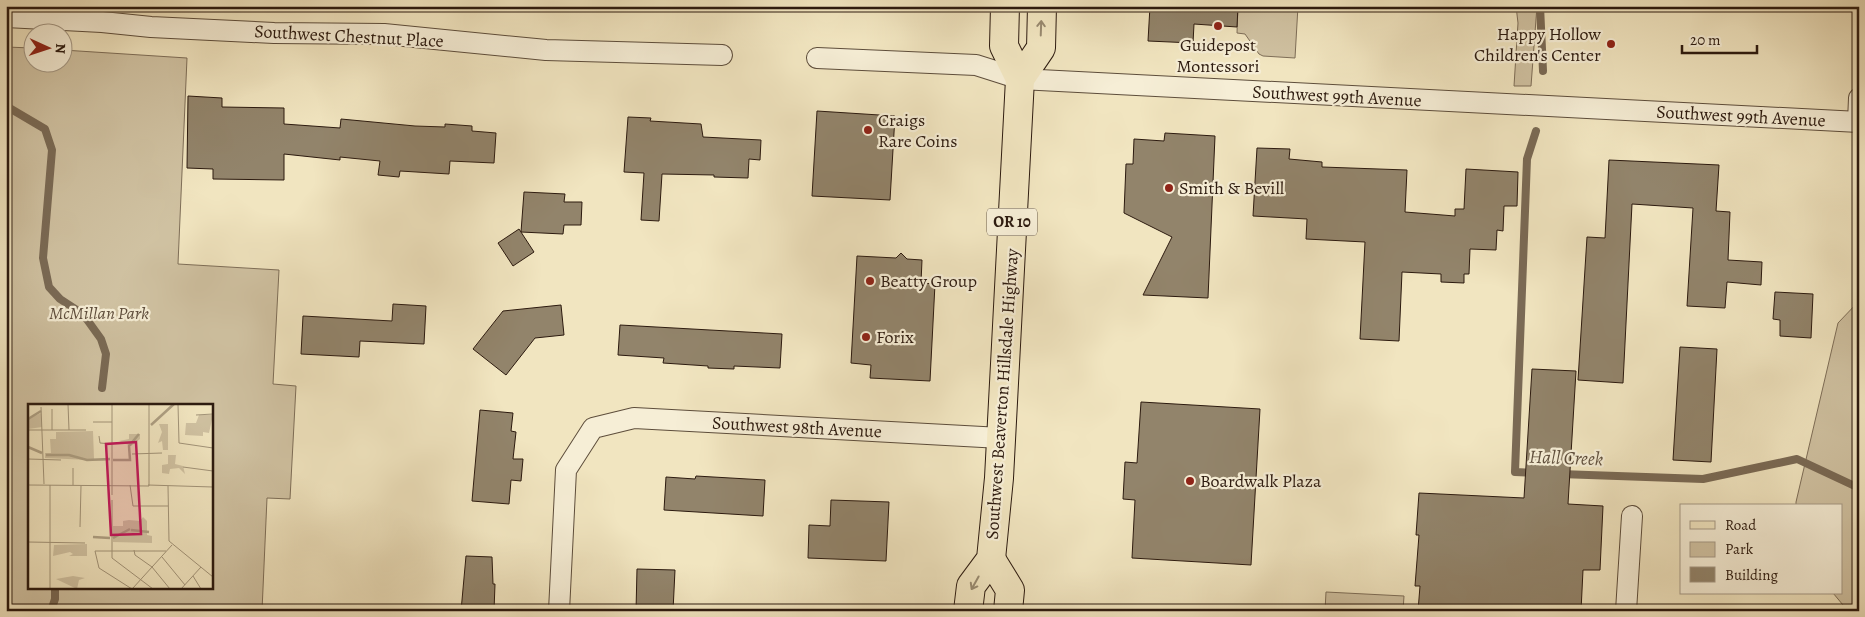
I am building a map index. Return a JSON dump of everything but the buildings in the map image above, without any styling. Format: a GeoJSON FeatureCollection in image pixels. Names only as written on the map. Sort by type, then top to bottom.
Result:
{"type":"FeatureCollection","features":[{"type":"Feature","properties":{"kind":"main road","name":"Southwest Beaverton Hillsdale Highway"},"geometry":{"type":"LineString","coordinates":[[968,611],[971,586],[991,559],[1001,438],[1020,79],[1004,46],[1005,6]]}},
{"type":"Feature","properties":{"kind":"main road","name":"Southwest Beaverton Hillsdale Highway"},"geometry":{"type":"LineString","coordinates":[[1020,79],[1040,48],[1042,6]]}},
{"type":"Feature","properties":{"kind":"main road","name":"Southwest Beaverton Hillsdale Highway"},"geometry":{"type":"LineString","coordinates":[[991,559],[1010,590],[1008,611]]}},
{"type":"Feature","properties":{"kind":"street","name":"Southwest Chestnut Place"},"geometry":{"type":"LineString","coordinates":[[6,17],[102,22],[161,28],[274,33],[384,34],[546,50],[722,55]]}},
{"type":"Feature","properties":{"kind":"street","name":"Southwest 99th Avenue"},"geometry":{"type":"LineString","coordinates":[[817,58],[976,65],[1020,79],[1858,122]]}},
{"type":"Feature","properties":{"kind":"street"},"geometry":{"type":"LineString","coordinates":[[1858,122],[1859,98]]}},
{"type":"Feature","properties":{"kind":"street","name":"Southwest 98th Avenue"},"geometry":{"type":"LineString","coordinates":[[559,611],[566,470],[593,428],[634,418],[1001,438]]}},
{"type":"Feature","properties":{"kind":"street"},"geometry":{"type":"LineString","coordinates":[[1626,611],[1632,516]]}},
{"type":"Feature","properties":{"kind":"green space"},"geometry":{"type":"Polygon","coordinates":[[[1238,6],[1298,6],[1295,58],[1263,56],[1259,54],[1245,34],[1237,33],[1238,6]]]}},
{"type":"Feature","properties":{"kind":"green space"},"geometry":{"type":"Polygon","coordinates":[[[1516,6],[1537,6],[1531,86],[1514,86],[1518,23],[1516,6]]]}},
{"type":"Feature","properties":{"kind":"green space","name":"McMillan Park"},"geometry":{"type":"Polygon","coordinates":[[[6,47],[22,48],[22,72],[72,72],[72,51],[187,58],[178,264],[279,270],[273,384],[296,386],[290,499],[267,498],[262,611],[6,611],[6,47]]]}},
{"type":"Feature","properties":{"kind":"green space"},"geometry":{"type":"Polygon","coordinates":[[[1859,301],[1859,611],[1848,611],[1834,594],[1842,594],[1842,504],[1796,504],[1838,323],[1859,301]]]}},
{"type":"Feature","properties":{"kind":"green space"},"geometry":{"type":"Polygon","coordinates":[[[1326,592],[1404,596],[1403,611],[1325,611],[1326,592]]]}},
{"type":"Feature","properties":{"kind":"waterway","name":"Hall Creek"},"geometry":{"type":"LineString","coordinates":[[1540,6],[1543,71]]}},
{"type":"Feature","properties":{"kind":"waterway"},"geometry":{"type":"LineString","coordinates":[[6,106],[45,129],[52,150],[43,258],[49,287],[60,299],[83,314],[101,339],[106,354],[102,388]]}},
{"type":"Feature","properties":{"kind":"waterway","name":"Hall Creek"},"geometry":{"type":"LineString","coordinates":[[1536,131],[1527,159],[1515,472],[1536,473]]}},
{"type":"Feature","properties":{"kind":"waterway","name":"Hall Creek"},"geometry":{"type":"LineString","coordinates":[[1560,474],[1703,479],[1797,459],[1859,488]]}},
{"type":"Feature","properties":{"kind":"waterway"},"geometry":{"type":"LineString","coordinates":[[51,611],[55,599],[55,590]]}},
{"type":"Feature","properties":{"kind":"place","name":"Guidepost Montessori"},"geometry":{"type":"Point","coordinates":[1218,26]}},
{"type":"Feature","properties":{"kind":"place","name":"Happy Hollow Children's Center"},"geometry":{"type":"Point","coordinates":[1611,44]}},
{"type":"Feature","properties":{"kind":"place","name":"Craigs Rare Coins"},"geometry":{"type":"Point","coordinates":[868,130]}},
{"type":"Feature","properties":{"kind":"place","name":"Smith & Bevill"},"geometry":{"type":"Point","coordinates":[1169,188]}},
{"type":"Feature","properties":{"kind":"place","name":"Beatty Group"},"geometry":{"type":"Point","coordinates":[870,281]}},
{"type":"Feature","properties":{"kind":"place","name":"Forix"},"geometry":{"type":"Point","coordinates":[866,337]}},
{"type":"Feature","properties":{"kind":"place","name":"Boardwalk Plaza"},"geometry":{"type":"Point","coordinates":[1190,481]}}]}
